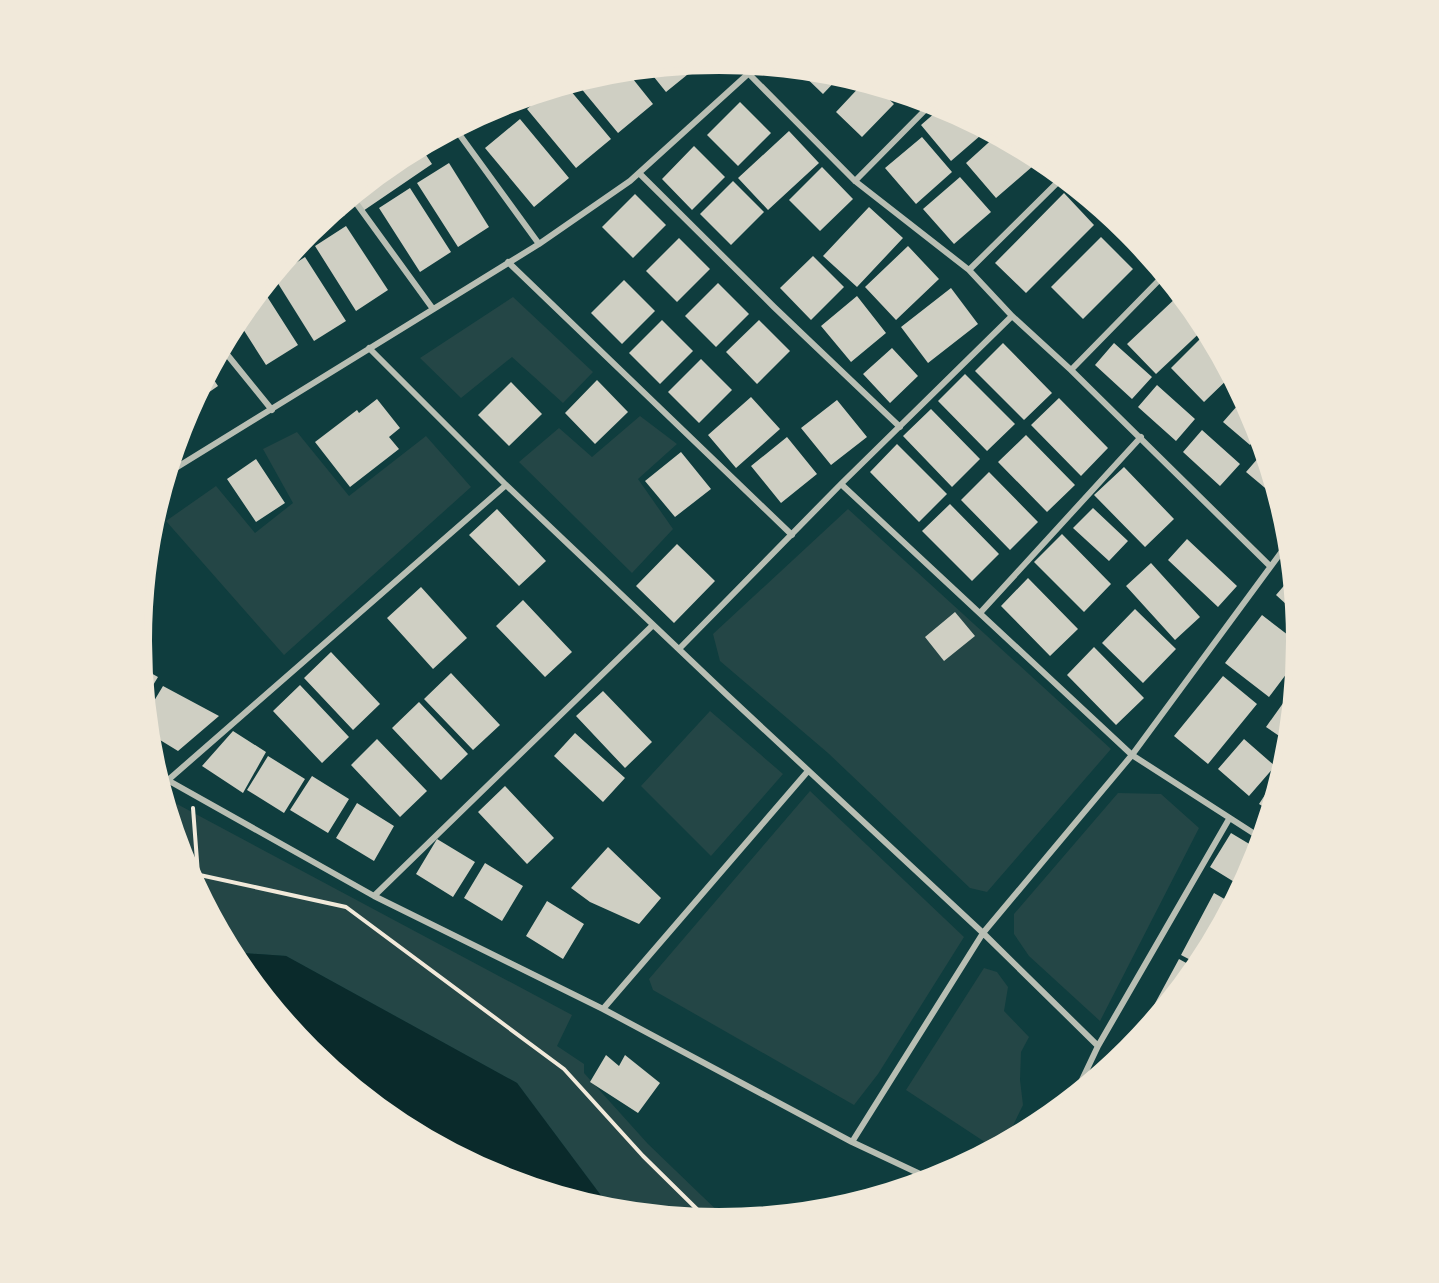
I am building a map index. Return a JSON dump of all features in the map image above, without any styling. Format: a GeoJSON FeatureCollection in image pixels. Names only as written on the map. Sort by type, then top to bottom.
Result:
{"type":"FeatureCollection","features":[{"type":"Feature","properties":{"kind":"street"},"geometry":{"type":"LineString","coordinates":[[176,468],[508,262],[630,181],[751,72]]}},
{"type":"Feature","properties":{"kind":"street"},"geometry":{"type":"LineString","coordinates":[[749,74],[855,181],[969,270],[1012,316],[1071,370],[1270,566]]}},
{"type":"Feature","properties":{"kind":"street"},"geometry":{"type":"LineString","coordinates":[[855,181],[926,109]]}},
{"type":"Feature","properties":{"kind":"street"},"geometry":{"type":"LineString","coordinates":[[459,134],[538,243]]}},
{"type":"Feature","properties":{"kind":"street"},"geometry":{"type":"LineString","coordinates":[[639,173],[774,307],[900,427]]}},
{"type":"Feature","properties":{"kind":"street"},"geometry":{"type":"LineString","coordinates":[[969,270],[1058,182]]}},
{"type":"Feature","properties":{"kind":"street"},"geometry":{"type":"LineString","coordinates":[[355,202],[433,309]]}},
{"type":"Feature","properties":{"kind":"street"},"geometry":{"type":"LineString","coordinates":[[508,262],[792,535]]}},
{"type":"Feature","properties":{"kind":"street"},"geometry":{"type":"LineString","coordinates":[[1071,370],[1160,279]]}},
{"type":"Feature","properties":{"kind":"street"},"geometry":{"type":"LineString","coordinates":[[679,649],[841,484],[1012,316]]}},
{"type":"Feature","properties":{"kind":"street"},"geometry":{"type":"LineString","coordinates":[[369,348],[506,485],[983,933],[1098,1046]]}},
{"type":"Feature","properties":{"kind":"street"},"geometry":{"type":"LineString","coordinates":[[226,354],[272,410]]}},
{"type":"Feature","properties":{"kind":"street"},"geometry":{"type":"LineString","coordinates":[[980,613],[1140,438]]}},
{"type":"Feature","properties":{"kind":"street"},"geometry":{"type":"LineString","coordinates":[[841,484],[1132,755],[1256,835]]}},
{"type":"Feature","properties":{"kind":"street"},"geometry":{"type":"LineString","coordinates":[[506,485],[167,781],[374,896],[603,1009],[852,1142],[922,1175]]}},
{"type":"Feature","properties":{"kind":"street"},"geometry":{"type":"LineString","coordinates":[[852,1142],[983,933],[1132,755],[1283,549]]}},
{"type":"Feature","properties":{"kind":"street"},"geometry":{"type":"LineString","coordinates":[[374,896],[654,625]]}},
{"type":"Feature","properties":{"kind":"street"},"geometry":{"type":"LineString","coordinates":[[603,1009],[808,771]]}},
{"type":"Feature","properties":{"kind":"street"},"geometry":{"type":"LineString","coordinates":[[1080,1084],[1098,1046],[1229,819]]}},
{"type":"Feature","properties":{"kind":"path"},"geometry":{"type":"LineString","coordinates":[[192,795],[198,874]]}},
{"type":"Feature","properties":{"kind":"path"},"geometry":{"type":"LineString","coordinates":[[198,874],[346,907],[564,1069],[643,1156],[699,1211]]}},
{"type":"Feature","properties":{"kind":"shaded area"},"geometry":{"type":"Polygon","coordinates":[[[513,297],[593,372],[563,403],[512,357],[461,398],[420,358],[513,297]]]}},
{"type":"Feature","properties":{"kind":"shaded area"},"geometry":{"type":"Polygon","coordinates":[[[640,416],[677,444],[638,479],[673,529],[632,573],[519,462],[559,428],[592,457],[640,416]]]}},
{"type":"Feature","properties":{"kind":"shaded area"},"geometry":{"type":"Polygon","coordinates":[[[297,432],[349,496],[426,436],[471,487],[284,655],[166,521],[216,486],[255,533],[293,503],[263,449],[297,432]]]}},
{"type":"Feature","properties":{"kind":"shaded area"},"geometry":{"type":"Polygon","coordinates":[[[848,509],[1111,749],[987,892],[970,888],[828,753],[720,661],[713,634],[848,509]]]}},
{"type":"Feature","properties":{"kind":"shaded area"},"geometry":{"type":"Polygon","coordinates":[[[710,711],[783,774],[711,856],[641,786],[710,711]]]}},
{"type":"Feature","properties":{"kind":"shaded area"},"geometry":{"type":"Polygon","coordinates":[[[810,791],[964,937],[878,1074],[854,1105],[653,990],[649,979],[810,791]]]}},
{"type":"Feature","properties":{"kind":"shaded area"},"geometry":{"type":"Polygon","coordinates":[[[1118,793],[1161,794],[1199,828],[1100,1021],[1029,956],[1014,934],[1014,914],[1118,793]]]}},
{"type":"Feature","properties":{"kind":"shaded area"},"geometry":{"type":"Polygon","coordinates":[[[172,801],[572,1015],[557,1046],[584,1064],[584,1073],[648,1144],[719,1212],[645,1208],[605,1201],[517,1083],[286,956],[241,953],[207,894],[192,860],[172,801]]]}},
{"type":"Feature","properties":{"kind":"shaded area"},"geometry":{"type":"Polygon","coordinates":[[[241,953],[286,956],[517,1083],[605,1201],[536,1182],[501,1169],[467,1154],[402,1116],[372,1095],[316,1045],[266,989],[241,953]]]}},
{"type":"Feature","properties":{"kind":"shaded area"},"geometry":{"type":"Polygon","coordinates":[[[984,968],[997,972],[1008,987],[1004,1011],[1029,1037],[1021,1052],[1020,1080],[1023,1105],[1009,1133],[989,1145],[906,1090],[984,968]]]}},
{"type":"Feature","properties":{"kind":"building"},"geometry":{"type":"Polygon","coordinates":[[[691,72],[666,92],[652,74],[691,72]]]}},
{"type":"Feature","properties":{"kind":"building"},"geometry":{"type":"Polygon","coordinates":[[[632,77],[653,104],[618,133],[581,88],[632,77]]]}},
{"type":"Feature","properties":{"kind":"building"},"geometry":{"type":"Polygon","coordinates":[[[805,77],[835,82],[823,94],[805,77]]]}},
{"type":"Feature","properties":{"kind":"building"},"geometry":{"type":"Polygon","coordinates":[[[859,88],[885,96],[894,104],[862,137],[836,112],[859,88]]]}},
{"type":"Feature","properties":{"kind":"building"},"geometry":{"type":"Polygon","coordinates":[[[570,90],[611,139],[576,168],[527,109],[537,101],[570,90]]]}},
{"type":"Feature","properties":{"kind":"building"},"geometry":{"type":"Polygon","coordinates":[[[740,102],[771,133],[738,166],[707,135],[740,102]]]}},
{"type":"Feature","properties":{"kind":"building"},"geometry":{"type":"Polygon","coordinates":[[[935,113],[982,134],[951,161],[921,125],[935,113]]]}},
{"type":"Feature","properties":{"kind":"building"},"geometry":{"type":"Polygon","coordinates":[[[520,119],[569,178],[534,207],[485,148],[520,119]]]}},
{"type":"Feature","properties":{"kind":"building"},"geometry":{"type":"Polygon","coordinates":[[[789,131],[819,163],[768,210],[738,178],[789,131]]]}},
{"type":"Feature","properties":{"kind":"building"},"geometry":{"type":"Polygon","coordinates":[[[922,137],[952,172],[916,204],[885,168],[922,137]]]}},
{"type":"Feature","properties":{"kind":"building"},"geometry":{"type":"Polygon","coordinates":[[[992,140],[1033,166],[996,198],[966,163],[992,140]]]}},
{"type":"Feature","properties":{"kind":"building"},"geometry":{"type":"Polygon","coordinates":[[[444,142],[426,155],[432,164],[363,211],[356,201],[402,167],[444,142]]]}},
{"type":"Feature","properties":{"kind":"building"},"geometry":{"type":"Polygon","coordinates":[[[694,146],[725,177],[692,210],[662,179],[694,146]]]}},
{"type":"Feature","properties":{"kind":"building"},"geometry":{"type":"Polygon","coordinates":[[[449,163],[489,227],[458,247],[417,183],[449,163]]]}},
{"type":"Feature","properties":{"kind":"building"},"geometry":{"type":"Polygon","coordinates":[[[822,167],[853,199],[820,231],[789,200],[822,167]]]}},
{"type":"Feature","properties":{"kind":"building"},"geometry":{"type":"Polygon","coordinates":[[[960,177],[991,212],[954,244],[923,209],[960,177]]]}},
{"type":"Feature","properties":{"kind":"building"},"geometry":{"type":"Polygon","coordinates":[[[733,181],[764,212],[731,245],[700,214],[733,181]]]}},
{"type":"Feature","properties":{"kind":"building"},"geometry":{"type":"Polygon","coordinates":[[[410,188],[451,252],[420,272],[379,208],[410,188]]]}},
{"type":"Feature","properties":{"kind":"building"},"geometry":{"type":"Polygon","coordinates":[[[1064,193],[1094,225],[1026,293],[995,263],[1064,193]]]}},
{"type":"Feature","properties":{"kind":"building"},"geometry":{"type":"Polygon","coordinates":[[[635,194],[666,225],[633,258],[602,227],[635,194]]]}},
{"type":"Feature","properties":{"kind":"building"},"geometry":{"type":"Polygon","coordinates":[[[869,207],[903,238],[857,287],[823,256],[869,207]]]}},
{"type":"Feature","properties":{"kind":"building"},"geometry":{"type":"Polygon","coordinates":[[[343,212],[345,215],[329,226],[343,212]]]}},
{"type":"Feature","properties":{"kind":"building"},"geometry":{"type":"Polygon","coordinates":[[[346,226],[388,290],[356,311],[315,246],[346,226]]]}},
{"type":"Feature","properties":{"kind":"building"},"geometry":{"type":"Polygon","coordinates":[[[1101,237],[1133,269],[1083,319],[1051,287],[1101,237]]]}},
{"type":"Feature","properties":{"kind":"building"},"geometry":{"type":"Polygon","coordinates":[[[679,238],[710,269],[677,302],[646,271],[679,238]]]}},
{"type":"Feature","properties":{"kind":"building"},"geometry":{"type":"Polygon","coordinates":[[[908,246],[939,279],[896,320],[865,287],[908,246]]]}},
{"type":"Feature","properties":{"kind":"building"},"geometry":{"type":"Polygon","coordinates":[[[813,256],[844,287],[811,320],[780,288],[813,256]]]}},
{"type":"Feature","properties":{"kind":"building"},"geometry":{"type":"Polygon","coordinates":[[[305,257],[346,321],[314,341],[277,281],[287,269],[305,257]]]}},
{"type":"Feature","properties":{"kind":"building"},"geometry":{"type":"Polygon","coordinates":[[[624,280],[655,311],[622,344],[591,313],[624,280]]]}},
{"type":"Feature","properties":{"kind":"building"},"geometry":{"type":"Polygon","coordinates":[[[718,283],[749,314],[716,347],[685,316],[718,283]]]}},
{"type":"Feature","properties":{"kind":"building"},"geometry":{"type":"Polygon","coordinates":[[[951,288],[978,324],[928,363],[901,327],[951,288]]]}},
{"type":"Feature","properties":{"kind":"building"},"geometry":{"type":"Polygon","coordinates":[[[266,294],[298,345],[266,365],[242,328],[266,294]]]}},
{"type":"Feature","properties":{"kind":"building"},"geometry":{"type":"Polygon","coordinates":[[[857,296],[886,333],[851,362],[821,326],[857,296]]]}},
{"type":"Feature","properties":{"kind":"building"},"geometry":{"type":"Polygon","coordinates":[[[1176,298],[1200,333],[1156,374],[1127,344],[1176,298]]]}},
{"type":"Feature","properties":{"kind":"building"},"geometry":{"type":"Polygon","coordinates":[[[662,320],[693,351],[660,384],[629,353],[662,320]]]}},
{"type":"Feature","properties":{"kind":"building"},"geometry":{"type":"Polygon","coordinates":[[[759,320],[790,351],[757,384],[726,352],[759,320]]]}},
{"type":"Feature","properties":{"kind":"building"},"geometry":{"type":"Polygon","coordinates":[[[1202,337],[1227,380],[1204,402],[1171,368],[1202,337]]]}},
{"type":"Feature","properties":{"kind":"building"},"geometry":{"type":"Polygon","coordinates":[[[1003,343],[1052,393],[1024,420],[975,371],[1003,343]]]}},
{"type":"Feature","properties":{"kind":"building"},"geometry":{"type":"Polygon","coordinates":[[[1114,343],[1152,377],[1132,399],[1095,365],[1114,343]]]}},
{"type":"Feature","properties":{"kind":"building"},"geometry":{"type":"Polygon","coordinates":[[[892,348],[918,376],[890,403],[863,374],[892,348]]]}},
{"type":"Feature","properties":{"kind":"building"},"geometry":{"type":"Polygon","coordinates":[[[701,359],[732,390],[699,423],[668,392],[701,359]]]}},
{"type":"Feature","properties":{"kind":"building"},"geometry":{"type":"Polygon","coordinates":[[[965,374],[1015,424],[987,451],[938,401],[965,374]]]}},
{"type":"Feature","properties":{"kind":"building"},"geometry":{"type":"Polygon","coordinates":[[[213,378],[218,386],[204,396],[213,378]]]}},
{"type":"Feature","properties":{"kind":"building"},"geometry":{"type":"Polygon","coordinates":[[[597,380],[628,412],[595,444],[565,413],[597,380]]]}},
{"type":"Feature","properties":{"kind":"building"},"geometry":{"type":"Polygon","coordinates":[[[511,382],[542,414],[509,446],[478,415],[511,382]]]}},
{"type":"Feature","properties":{"kind":"building"},"geometry":{"type":"Polygon","coordinates":[[[1157,385],[1195,419],[1176,441],[1138,407],[1157,385]]]}},
{"type":"Feature","properties":{"kind":"building"},"geometry":{"type":"Polygon","coordinates":[[[751,397],[780,429],[736,468],[708,435],[751,397]]]}},
{"type":"Feature","properties":{"kind":"building"},"geometry":{"type":"Polygon","coordinates":[[[1059,398],[1108,448],[1081,476],[1031,425],[1059,398]]]}},
{"type":"Feature","properties":{"kind":"building"},"geometry":{"type":"Polygon","coordinates":[[[377,399],[400,428],[389,437],[399,449],[350,487],[315,442],[357,410],[359,413],[377,399]]]}},
{"type":"Feature","properties":{"kind":"building"},"geometry":{"type":"Polygon","coordinates":[[[837,400],[867,437],[831,465],[801,428],[837,400]]]}},
{"type":"Feature","properties":{"kind":"building"},"geometry":{"type":"Polygon","coordinates":[[[1239,404],[1254,441],[1250,445],[1223,422],[1239,404]]]}},
{"type":"Feature","properties":{"kind":"building"},"geometry":{"type":"Polygon","coordinates":[[[931,409],[980,459],[952,487],[903,436],[931,409]]]}},
{"type":"Feature","properties":{"kind":"building"},"geometry":{"type":"Polygon","coordinates":[[[1202,430],[1240,464],[1220,486],[1183,452],[1202,430]]]}},
{"type":"Feature","properties":{"kind":"building"},"geometry":{"type":"Polygon","coordinates":[[[1026,435],[1075,485],[1047,512],[998,462],[1026,435]]]}},
{"type":"Feature","properties":{"kind":"building"},"geometry":{"type":"Polygon","coordinates":[[[787,437],[817,474],[781,503],[751,466],[787,437]]]}},
{"type":"Feature","properties":{"kind":"building"},"geometry":{"type":"Polygon","coordinates":[[[897,444],[947,494],[919,522],[870,472],[897,444]]]}},
{"type":"Feature","properties":{"kind":"building"},"geometry":{"type":"Polygon","coordinates":[[[681,452],[711,489],[675,517],[645,481],[681,452]]]}},
{"type":"Feature","properties":{"kind":"building"},"geometry":{"type":"Polygon","coordinates":[[[1259,457],[1271,492],[1246,472],[1259,457]]]}},
{"type":"Feature","properties":{"kind":"building"},"geometry":{"type":"Polygon","coordinates":[[[256,459],[285,503],[256,522],[227,479],[256,459]]]}},
{"type":"Feature","properties":{"kind":"building"},"geometry":{"type":"Polygon","coordinates":[[[1124,467],[1174,519],[1145,547],[1094,495],[1124,467]]]}},
{"type":"Feature","properties":{"kind":"building"},"geometry":{"type":"Polygon","coordinates":[[[989,472],[1038,522],[1010,550],[961,500],[989,472]]]}},
{"type":"Feature","properties":{"kind":"building"},"geometry":{"type":"Polygon","coordinates":[[[950,504],[999,554],[972,581],[922,531],[950,504]]]}},
{"type":"Feature","properties":{"kind":"building"},"geometry":{"type":"Polygon","coordinates":[[[1093,508],[1128,541],[1109,561],[1073,528],[1093,508]]]}},
{"type":"Feature","properties":{"kind":"building"},"geometry":{"type":"Polygon","coordinates":[[[497,509],[546,561],[519,586],[469,535],[497,509]]]}},
{"type":"Feature","properties":{"kind":"building"},"geometry":{"type":"Polygon","coordinates":[[[1062,534],[1111,584],[1084,612],[1034,562],[1062,534]]]}},
{"type":"Feature","properties":{"kind":"building"},"geometry":{"type":"Polygon","coordinates":[[[1187,539],[1237,586],[1218,607],[1168,560],[1187,539]]]}},
{"type":"Feature","properties":{"kind":"building"},"geometry":{"type":"Polygon","coordinates":[[[677,544],[715,581],[674,623],[636,586],[677,544]]]}},
{"type":"Feature","properties":{"kind":"building"},"geometry":{"type":"Polygon","coordinates":[[[1151,563],[1200,617],[1175,640],[1126,586],[1151,563]]]}},
{"type":"Feature","properties":{"kind":"building"},"geometry":{"type":"Polygon","coordinates":[[[1028,578],[1078,629],[1050,656],[1001,606],[1028,578]]]}},
{"type":"Feature","properties":{"kind":"building"},"geometry":{"type":"Polygon","coordinates":[[[1287,582],[1289,607],[1276,595],[1287,582]]]}},
{"type":"Feature","properties":{"kind":"building"},"geometry":{"type":"Polygon","coordinates":[[[421,587],[467,638],[433,669],[387,618],[421,587]]]}},
{"type":"Feature","properties":{"kind":"building"},"geometry":{"type":"Polygon","coordinates":[[[523,600],[572,652],[545,677],[496,626],[523,600]]]}},
{"type":"Feature","properties":{"kind":"building"},"geometry":{"type":"Polygon","coordinates":[[[1135,609],[1176,649],[1143,683],[1102,643],[1135,609]]]}},
{"type":"Feature","properties":{"kind":"building"},"geometry":{"type":"Polygon","coordinates":[[[955,612],[975,636],[944,661],[925,637],[955,612]]]}},
{"type":"Feature","properties":{"kind":"building"},"geometry":{"type":"Polygon","coordinates":[[[1262,615],[1290,636],[1289,670],[1269,697],[1225,663],[1262,615]]]}},
{"type":"Feature","properties":{"kind":"building"},"geometry":{"type":"Polygon","coordinates":[[[1094,647],[1144,698],[1116,725],[1067,675],[1094,647]]]}},
{"type":"Feature","properties":{"kind":"building"},"geometry":{"type":"Polygon","coordinates":[[[331,652],[380,704],[353,730],[304,678],[331,652]]]}},
{"type":"Feature","properties":{"kind":"building"},"geometry":{"type":"Polygon","coordinates":[[[150,672],[158,677],[151,689],[150,672]]]}},
{"type":"Feature","properties":{"kind":"building"},"geometry":{"type":"Polygon","coordinates":[[[451,673],[500,725],[473,750],[424,699],[451,673]]]}},
{"type":"Feature","properties":{"kind":"building"},"geometry":{"type":"Polygon","coordinates":[[[1223,676],[1257,704],[1208,764],[1174,736],[1223,676]]]}},
{"type":"Feature","properties":{"kind":"building"},"geometry":{"type":"Polygon","coordinates":[[[300,685],[349,737],[322,763],[273,711],[300,685]]]}},
{"type":"Feature","properties":{"kind":"building"},"geometry":{"type":"Polygon","coordinates":[[[163,686],[219,716],[178,751],[157,738],[152,704],[163,686]]]}},
{"type":"Feature","properties":{"kind":"building"},"geometry":{"type":"Polygon","coordinates":[[[603,691],[652,742],[625,768],[576,716],[603,691]]]}},
{"type":"Feature","properties":{"kind":"building"},"geometry":{"type":"Polygon","coordinates":[[[1286,699],[1287,700],[1282,738],[1266,727],[1286,699]]]}},
{"type":"Feature","properties":{"kind":"building"},"geometry":{"type":"Polygon","coordinates":[[[419,702],[468,754],[441,780],[392,728],[419,702]]]}},
{"type":"Feature","properties":{"kind":"building"},"geometry":{"type":"Polygon","coordinates":[[[233,731],[266,752],[243,793],[202,766],[233,731]]]}},
{"type":"Feature","properties":{"kind":"building"},"geometry":{"type":"Polygon","coordinates":[[[575,733],[625,778],[603,802],[554,756],[575,733]]]}},
{"type":"Feature","properties":{"kind":"building"},"geometry":{"type":"Polygon","coordinates":[[[377,739],[427,791],[400,817],[351,765],[377,739]]]}},
{"type":"Feature","properties":{"kind":"building"},"geometry":{"type":"Polygon","coordinates":[[[1244,739],[1275,766],[1249,796],[1218,769],[1244,739]]]}},
{"type":"Feature","properties":{"kind":"building"},"geometry":{"type":"Polygon","coordinates":[[[268,756],[305,779],[284,813],[247,790],[268,756]]]}},
{"type":"Feature","properties":{"kind":"building"},"geometry":{"type":"Polygon","coordinates":[[[312,776],[349,799],[328,833],[290,810],[312,776]]]}},
{"type":"Feature","properties":{"kind":"building"},"geometry":{"type":"Polygon","coordinates":[[[1272,783],[1265,808],[1259,804],[1272,783]]]}},
{"type":"Feature","properties":{"kind":"building"},"geometry":{"type":"Polygon","coordinates":[[[505,786],[554,838],[527,864],[478,812],[505,786]]]}},
{"type":"Feature","properties":{"kind":"building"},"geometry":{"type":"Polygon","coordinates":[[[357,803],[394,826],[374,861],[336,838],[357,803]]]}},
{"type":"Feature","properties":{"kind":"building"},"geometry":{"type":"Polygon","coordinates":[[[1231,833],[1252,846],[1237,883],[1210,867],[1231,833]]]}},
{"type":"Feature","properties":{"kind":"building"},"geometry":{"type":"Polygon","coordinates":[[[437,839],[475,862],[453,897],[416,874],[437,839]]]}},
{"type":"Feature","properties":{"kind":"building"},"geometry":{"type":"Polygon","coordinates":[[[608,847],[661,898],[639,924],[590,902],[571,888],[608,847]]]}},
{"type":"Feature","properties":{"kind":"building"},"geometry":{"type":"Polygon","coordinates":[[[485,863],[523,886],[502,921],[464,898],[485,863]]]}},
{"type":"Feature","properties":{"kind":"building"},"geometry":{"type":"Polygon","coordinates":[[[1214,893],[1228,901],[1193,961],[1181,955],[1214,893]]]}},
{"type":"Feature","properties":{"kind":"building"},"geometry":{"type":"Polygon","coordinates":[[[547,901],[584,924],[563,959],[526,936],[547,901]]]}},
{"type":"Feature","properties":{"kind":"building"},"geometry":{"type":"Polygon","coordinates":[[[1179,959],[1190,965],[1173,989],[1146,1020],[1179,959]]]}},
{"type":"Feature","properties":{"kind":"building"},"geometry":{"type":"Polygon","coordinates":[[[606,1055],[619,1066],[625,1055],[660,1083],[638,1113],[590,1082],[606,1055]]]}}]}
